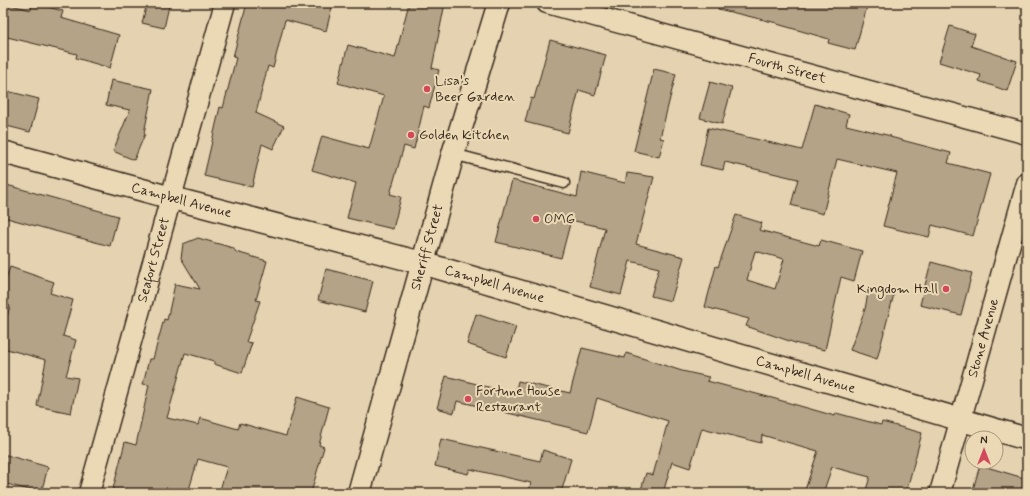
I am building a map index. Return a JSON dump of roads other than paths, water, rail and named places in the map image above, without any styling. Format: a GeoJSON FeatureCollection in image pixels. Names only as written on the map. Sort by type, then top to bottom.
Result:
{"type":"FeatureCollection","features":[{"type":"Feature","properties":{"kind":"street","name":"Seafort Street"},"geometry":{"type":"LineString","coordinates":[[89,493],[225,3]]}},
{"type":"Feature","properties":{"kind":"street","name":"Sheriff Street"},"geometry":{"type":"LineString","coordinates":[[359,493],[453,154],[499,3]]}},
{"type":"Feature","properties":{"kind":"street","name":"Fourth Street"},"geometry":{"type":"LineString","coordinates":[[547,3],[1027,134]]}},
{"type":"Feature","properties":{"kind":"street","name":"Campbell Avenue"},"geometry":{"type":"LineString","coordinates":[[3,152],[422,263],[960,421],[1027,439]]}},
{"type":"Feature","properties":{"kind":"street","name":"Stone Avenue"},"geometry":{"type":"LineString","coordinates":[[940,493],[1027,183]]}},
{"type":"Feature","properties":{"kind":"lane"},"geometry":{"type":"LineString","coordinates":[[453,154],[564,183]]}},
{"type":"Feature","properties":{"kind":"place","name":"Lisa's Beer Garden"},"geometry":{"type":"Point","coordinates":[427,89]}},
{"type":"Feature","properties":{"kind":"place","name":"Golden Kitchen"},"geometry":{"type":"Point","coordinates":[411,135]}},
{"type":"Feature","properties":{"kind":"place","name":"OMG"},"geometry":{"type":"Point","coordinates":[536,219]}},
{"type":"Feature","properties":{"kind":"place","name":"Kingdom Hall"},"geometry":{"type":"Point","coordinates":[946,289]}},
{"type":"Feature","properties":{"kind":"place","name":"Fortune House Restaurant"},"geometry":{"type":"Point","coordinates":[468,399]}}]}
